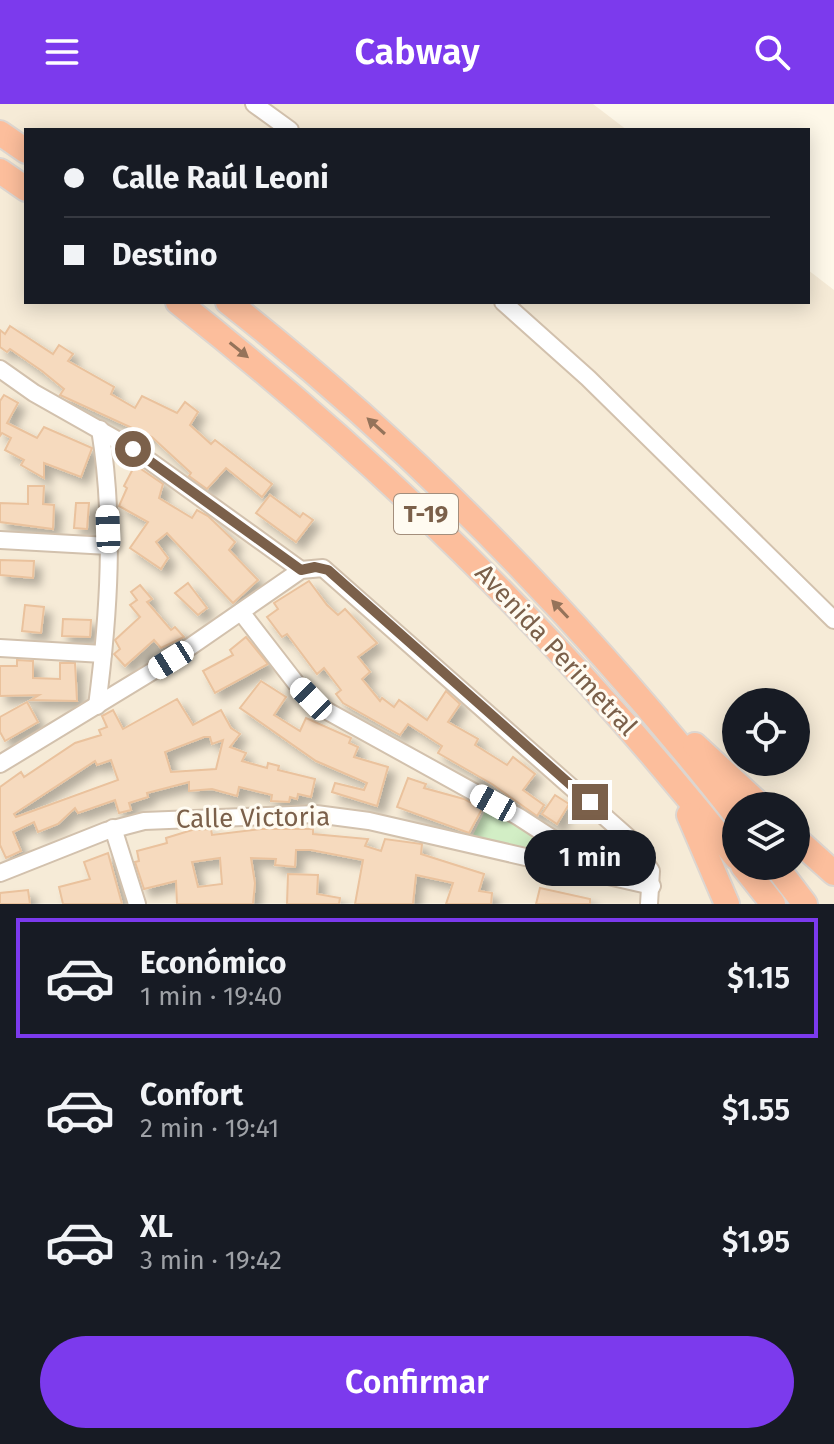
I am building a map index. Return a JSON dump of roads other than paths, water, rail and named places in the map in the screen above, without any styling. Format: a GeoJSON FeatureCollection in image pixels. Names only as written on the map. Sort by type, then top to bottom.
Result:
{"type":"FeatureCollection","features":[{"type":"Feature","properties":{"kind":"highway"},"geometry":{"type":"LineString","coordinates":[[0,133],[24,150]]}},
{"type":"Feature","properties":{"kind":"highway"},"geometry":{"type":"LineString","coordinates":[[0,171],[24,188]]}},
{"type":"Feature","properties":{"kind":"highway","name":"Avenida Perimetral"},"geometry":{"type":"LineString","coordinates":[[180,304],[288,390],[427,515],[528,615],[651,751],[722,840]]}},
{"type":"Feature","properties":{"kind":"highway","name":"Avenida Perimetral"},"geometry":{"type":"LineString","coordinates":[[230,304],[368,418],[448,492],[613,667],[722,798]]}},
{"type":"Feature","properties":{"kind":"highway"},"geometry":{"type":"LineString","coordinates":[[613,667],[746,792]]}},
{"type":"Feature","properties":{"kind":"highway"},"geometry":{"type":"LineString","coordinates":[[651,751],[700,836],[727,904]]}},
{"type":"Feature","properties":{"kind":"highway"},"geometry":{"type":"LineString","coordinates":[[810,852],[834,873]]}},
{"type":"Feature","properties":{"kind":"highway"},"geometry":{"type":"LineString","coordinates":[[754,880],[773,904]]}},
{"type":"Feature","properties":{"kind":"highway"},"geometry":{"type":"LineString","coordinates":[[787,880],[805,904]]}},
{"type":"Feature","properties":{"kind":"street"},"geometry":{"type":"LineString","coordinates":[[254,104],[287,128]]}},
{"type":"Feature","properties":{"kind":"street"},"geometry":{"type":"LineString","coordinates":[[505,304],[588,378],[834,620]]}},
{"type":"Feature","properties":{"kind":"street"},"geometry":{"type":"LineString","coordinates":[[0,369],[34,393],[100,429],[301,570]]}},
{"type":"Feature","properties":{"kind":"street"},"geometry":{"type":"LineString","coordinates":[[97,706],[109,546],[106,469],[100,429]]}},
{"type":"Feature","properties":{"kind":"street"},"geometry":{"type":"LineString","coordinates":[[0,540],[109,546]]}},
{"type":"Feature","properties":{"kind":"street"},"geometry":{"type":"LineString","coordinates":[[0,764],[97,706],[301,570],[315,567],[328,570],[630,839],[644,856],[652,886],[649,904]]}},
{"type":"Feature","properties":{"kind":"street"},"geometry":{"type":"LineString","coordinates":[[241,612],[299,687],[320,707],[519,817],[612,878]]}},
{"type":"Feature","properties":{"kind":"street"},"geometry":{"type":"LineString","coordinates":[[0,648],[103,654]]}},
{"type":"Feature","properties":{"kind":"street","name":"Calle Victoria"},"geometry":{"type":"LineString","coordinates":[[0,873],[113,828],[168,819],[282,814],[339,816],[652,886]]}},
{"type":"Feature","properties":{"kind":"street"},"geometry":{"type":"LineString","coordinates":[[113,828],[137,904]]}}]}
